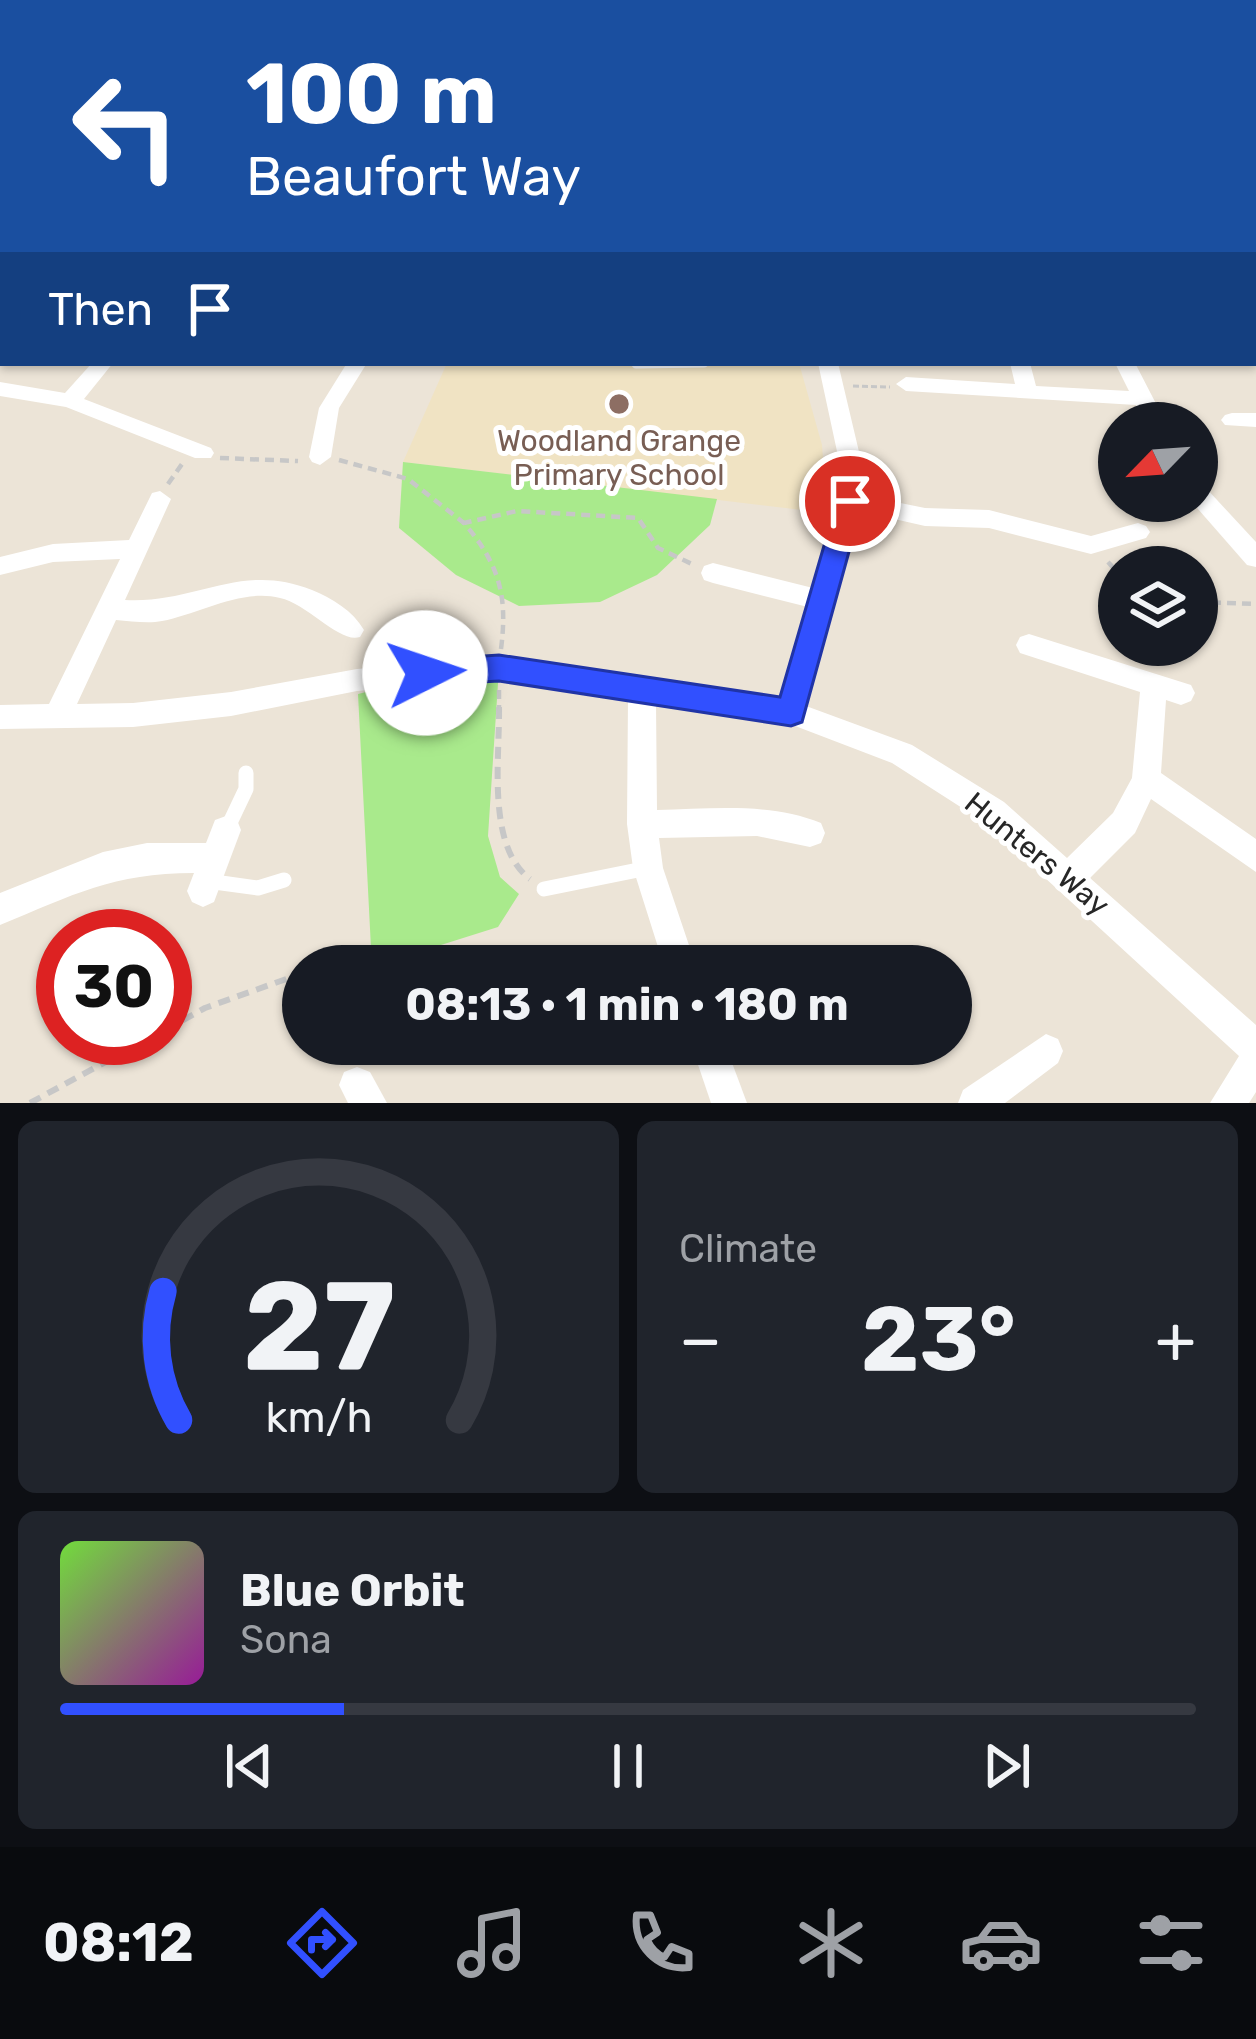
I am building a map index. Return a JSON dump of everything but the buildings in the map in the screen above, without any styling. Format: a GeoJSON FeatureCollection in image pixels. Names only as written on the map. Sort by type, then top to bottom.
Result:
{"type":"FeatureCollection","features":[{"type":"Feature","properties":{"kind":"street"},"geometry":{"type":"LineString","coordinates":[[70,401],[101,366]]}},
{"type":"Feature","properties":{"kind":"street"},"geometry":{"type":"LineString","coordinates":[[320,457],[329,408],[355,366]]}},
{"type":"Feature","properties":{"kind":"street"},"geometry":{"type":"LineString","coordinates":[[1021,366],[1028,393]]}},
{"type":"Feature","properties":{"kind":"street"},"geometry":{"type":"LineString","coordinates":[[1126,366],[1144,402]]}},
{"type":"Feature","properties":{"kind":"street"},"geometry":{"type":"LineString","coordinates":[[791,712],[850,501],[849,456],[829,374]]}},
{"type":"Feature","properties":{"kind":"street"},"geometry":{"type":"LineString","coordinates":[[906,384],[1142,399]]}},
{"type":"Feature","properties":{"kind":"street"},"geometry":{"type":"LineString","coordinates":[[0,389],[70,401],[202,453]]}},
{"type":"Feature","properties":{"kind":"street"},"geometry":{"type":"LineString","coordinates":[[1232,420],[1256,420]]}},
{"type":"Feature","properties":{"kind":"street"},"geometry":{"type":"LineString","coordinates":[[57,717],[160,500]]}},
{"type":"Feature","properties":{"kind":"street"},"geometry":{"type":"LineString","coordinates":[[850,501],[925,517],[988,519],[1091,545],[1138,532]]}},
{"type":"Feature","properties":{"kind":"street"},"geometry":{"type":"LineString","coordinates":[[1218,516],[1256,558]]}},
{"type":"Feature","properties":{"kind":"street"},"geometry":{"type":"LineString","coordinates":[[0,566],[53,553],[139,549]]}},
{"type":"Feature","properties":{"kind":"street"},"geometry":{"type":"LineString","coordinates":[[713,573],[824,601]]}},
{"type":"Feature","properties":{"kind":"street"},"geometry":{"type":"LineString","coordinates":[[108,609],[158,612],[246,588],[280,587],[321,604],[351,630]]}},
{"type":"Feature","properties":{"kind":"street"},"geometry":{"type":"LineString","coordinates":[[1029,645],[1168,690],[1146,778],[1124,823],[1071,876]]}},
{"type":"Feature","properties":{"kind":"street","name":"Hunters Way"},"geometry":{"type":"LineString","coordinates":[[0,717],[231,704],[357,680],[499,668],[791,712],[902,754],[994,812],[1071,876],[1256,1048]]}},
{"type":"Feature","properties":{"kind":"street"},"geometry":{"type":"LineString","coordinates":[[642,688],[642,824],[648,868],[673,945]]}},
{"type":"Feature","properties":{"kind":"street"},"geometry":{"type":"LineString","coordinates":[[1146,778],[1256,857]]}},
{"type":"Feature","properties":{"kind":"street"},"geometry":{"type":"LineString","coordinates":[[642,824],[757,822],[810,833]]}},
{"type":"Feature","properties":{"kind":"street"},"geometry":{"type":"LineString","coordinates":[[0,909],[103,867],[147,858],[212,865]]}},
{"type":"Feature","properties":{"kind":"street"},"geometry":{"type":"LineString","coordinates":[[976,1103],[1046,1052]]}},
{"type":"Feature","properties":{"kind":"street"},"geometry":{"type":"LineString","coordinates":[[1228,1103],[1256,1061]]}},
{"type":"Feature","properties":{"kind":"street"},"geometry":{"type":"LineString","coordinates":[[715,1065],[729,1103]]}},
{"type":"Feature","properties":{"kind":"lane"},"geometry":{"type":"LineString","coordinates":[[246,773],[246,789],[212,865],[258,888],[284,880]]}},
{"type":"Feature","properties":{"kind":"lane"},"geometry":{"type":"LineString","coordinates":[[544,889],[648,868]]}},
{"type":"Feature","properties":{"kind":"path"},"geometry":{"type":"LineString","coordinates":[[829,374],[906,384]]}},
{"type":"Feature","properties":{"kind":"path"},"geometry":{"type":"LineString","coordinates":[[160,500],[176,467],[202,453],[228,460],[294,462],[320,457],[393,469],[414,478],[464,523],[498,562],[507,610],[499,668],[501,814],[514,866],[544,889]]}},
{"type":"Feature","properties":{"kind":"path"},"geometry":{"type":"LineString","coordinates":[[464,523],[517,511],[638,518],[658,548],[713,573]]}},
{"type":"Feature","properties":{"kind":"path"},"geometry":{"type":"LineString","coordinates":[[1218,603],[1256,604]]}},
{"type":"Feature","properties":{"kind":"path"},"geometry":{"type":"LineString","coordinates":[[192,1015],[282,980]]}},
{"type":"Feature","properties":{"kind":"path"},"geometry":{"type":"LineString","coordinates":[[30,1103],[100,1065]]}},
{"type":"Feature","properties":{"kind":"shaded area","name":"Woodland Grange Primary School"},"geometry":{"type":"Polygon","coordinates":[[[446,366],[800,366],[822,445],[827,513],[403,462],[446,366]]]}},
{"type":"Feature","properties":{"kind":"green space"},"geometry":{"type":"Polygon","coordinates":[[[403,462],[717,499],[710,525],[657,575],[600,602],[519,606],[456,575],[399,528],[403,462]]]}},
{"type":"Feature","properties":{"kind":"green space"},"geometry":{"type":"Polygon","coordinates":[[[499,668],[488,836],[500,877],[519,894],[498,927],[441,945],[371,945],[358,694],[459,669],[499,668]]]}},
{"type":"Feature","properties":{"kind":"place","name":"Woodland Grange Primary School"},"geometry":{"type":"Point","coordinates":[619,404]}},
{"type":"Feature","properties":{"kind":"route"},"geometry":{"type":"LineString","coordinates":[[425,673],[499,668],[791,712],[850,501]]}}]}
